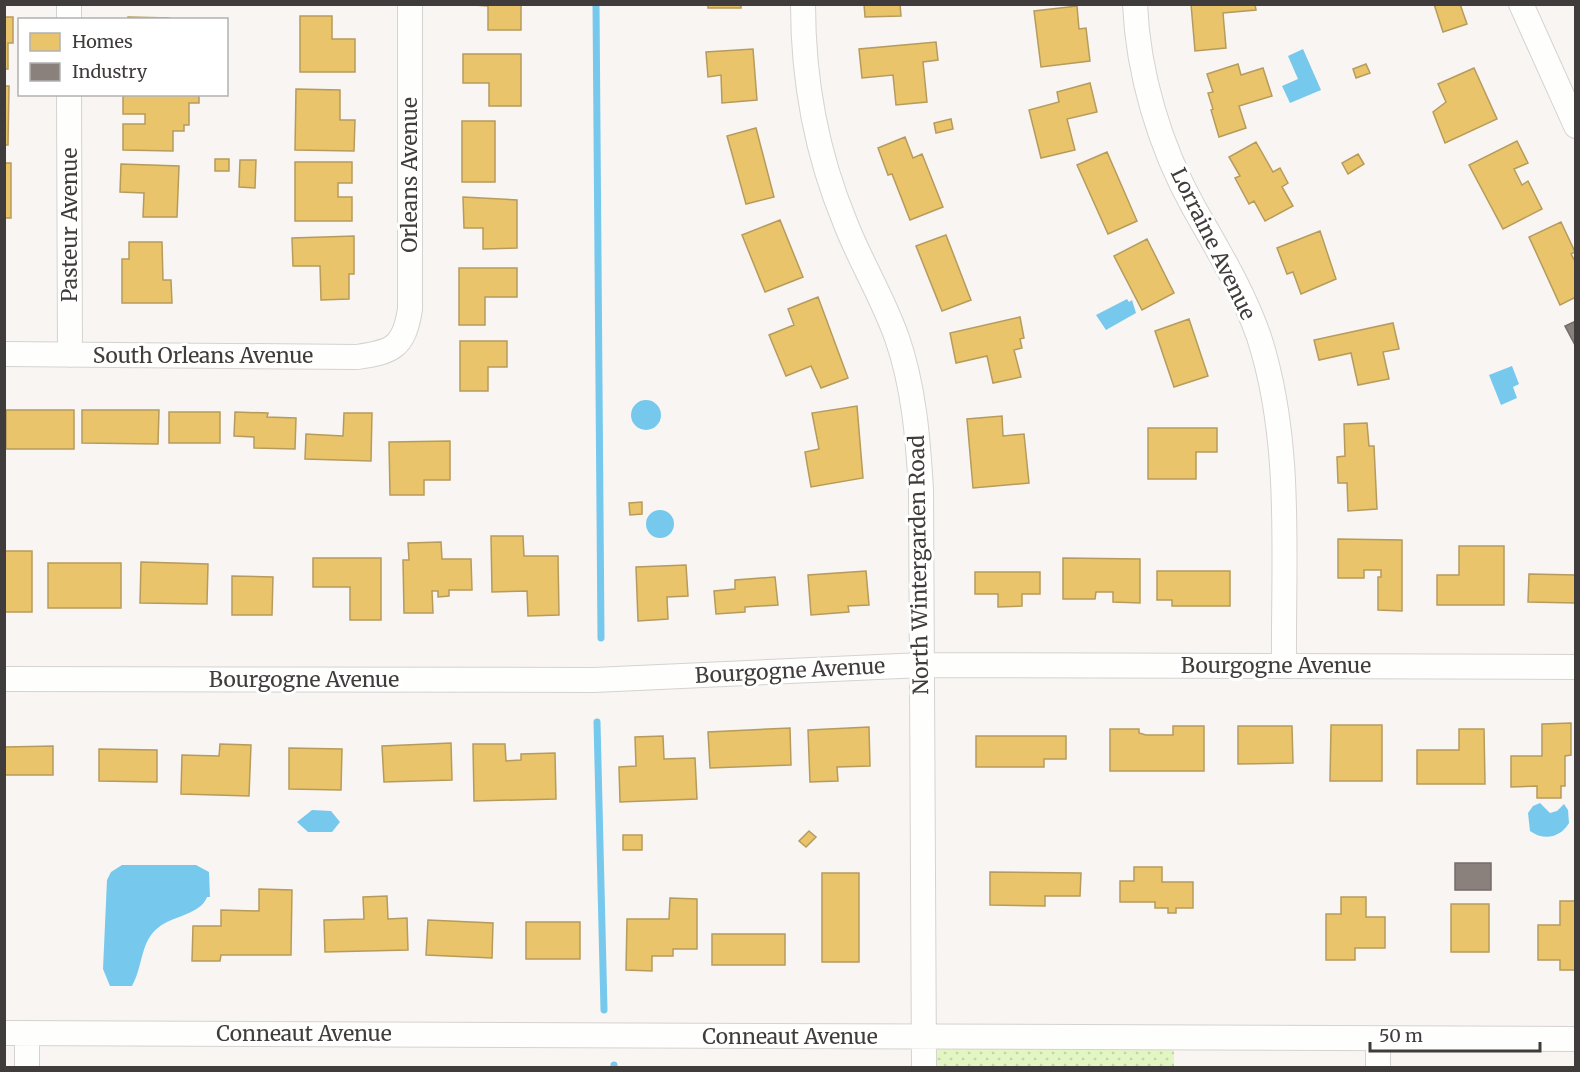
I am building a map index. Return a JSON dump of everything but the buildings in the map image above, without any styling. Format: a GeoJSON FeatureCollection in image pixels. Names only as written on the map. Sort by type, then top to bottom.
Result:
{"type":"FeatureCollection","features":[{"type":"Feature","properties":{"kind":"street","name":"Orleans Avenue"},"geometry":{"type":"LineString","coordinates":[[397,343],[407,328],[410,309],[410,4]]}},
{"type":"Feature","properties":{"kind":"street","name":"North Wintergarden Road"},"geometry":{"type":"LineString","coordinates":[[803,4],[807,81],[815,130],[827,176],[845,224],[897,339],[910,388],[918,439],[921,490],[924,1068]]}},
{"type":"Feature","properties":{"kind":"street","name":"Lorraine Avenue"},"geometry":{"type":"LineString","coordinates":[[1135,4],[1140,48],[1151,101],[1168,153],[1193,206],[1239,289],[1258,337],[1272,386],[1280,436],[1284,500],[1284,666]]}},
{"type":"Feature","properties":{"kind":"street"},"geometry":{"type":"LineString","coordinates":[[1521,4],[1575,126]]}},
{"type":"Feature","properties":{"kind":"street","name":"Pasteur Avenue"},"geometry":{"type":"LineString","coordinates":[[69,96],[70,355]]}},
{"type":"Feature","properties":{"kind":"street","name":"South Orleans Avenue"},"geometry":{"type":"LineString","coordinates":[[4,354],[357,357],[386,353],[397,343]]}},
{"type":"Feature","properties":{"kind":"street","name":"Bourgogne Avenue"},"geometry":{"type":"LineString","coordinates":[[4,679],[594,680],[922,665],[1575,667]]}},
{"type":"Feature","properties":{"kind":"street"},"geometry":{"type":"LineString","coordinates":[[16,1033],[27,1068]]}},
{"type":"Feature","properties":{"kind":"street","name":"Conneaut Avenue"},"geometry":{"type":"LineString","coordinates":[[16,1033],[1575,1039]]}},
{"type":"Feature","properties":{"kind":"street"},"geometry":{"type":"LineString","coordinates":[[1378,1039],[1378,1068]]}},
{"type":"Feature","properties":{"kind":"green space"},"geometry":{"type":"Polygon","coordinates":[[[1174,1037],[1174,1067],[924,1067],[923,1038],[1174,1037]]]}},
{"type":"Feature","properties":{"kind":"water"},"geometry":{"type":"Polygon","coordinates":[[[1303,49],[1321,90],[1290,103],[1282,86],[1298,79],[1288,56],[1303,49]]]}},
{"type":"Feature","properties":{"kind":"water"},"geometry":{"type":"Polygon","coordinates":[[[1127,299],[1129,302],[1132,300],[1136,313],[1106,330],[1096,315],[1127,299]]]}},
{"type":"Feature","properties":{"kind":"water"},"geometry":{"type":"Polygon","coordinates":[[[1512,366],[1519,384],[1513,387],[1517,398],[1501,405],[1489,375],[1512,366]]]}},
{"type":"Feature","properties":{"kind":"water"},"geometry":{"type":"Polygon","coordinates":[[[646,400],[657,404],[661,415],[657,426],[646,430],[635,426],[631,415],[635,404],[646,400]]]}},
{"type":"Feature","properties":{"kind":"water"},"geometry":{"type":"Polygon","coordinates":[[[660,510],[670,514],[674,524],[670,534],[660,538],[650,534],[646,524],[650,514],[660,510]]]}},
{"type":"Feature","properties":{"kind":"water"},"geometry":{"type":"Polygon","coordinates":[[[1540,803],[1550,813],[1557,811],[1564,804],[1568,810],[1569,823],[1561,832],[1546,837],[1530,831],[1528,813],[1533,806],[1540,803]]]}},
{"type":"Feature","properties":{"kind":"water"},"geometry":{"type":"Polygon","coordinates":[[[312,810],[331,811],[340,822],[332,832],[308,832],[297,822],[312,810]]]}},
{"type":"Feature","properties":{"kind":"water"},"geometry":{"type":"Polygon","coordinates":[[[122,865],[196,865],[209,872],[210,897],[207,897],[204,903],[193,911],[165,923],[153,933],[148,939],[132,986],[110,986],[103,969],[107,880],[111,872],[122,865]]]}},
{"type":"Feature","properties":{"kind":"waterway"},"geometry":{"type":"LineString","coordinates":[[596,4],[601,638]]}},
{"type":"Feature","properties":{"kind":"waterway"},"geometry":{"type":"LineString","coordinates":[[597,722],[604,1010]]}}]}
